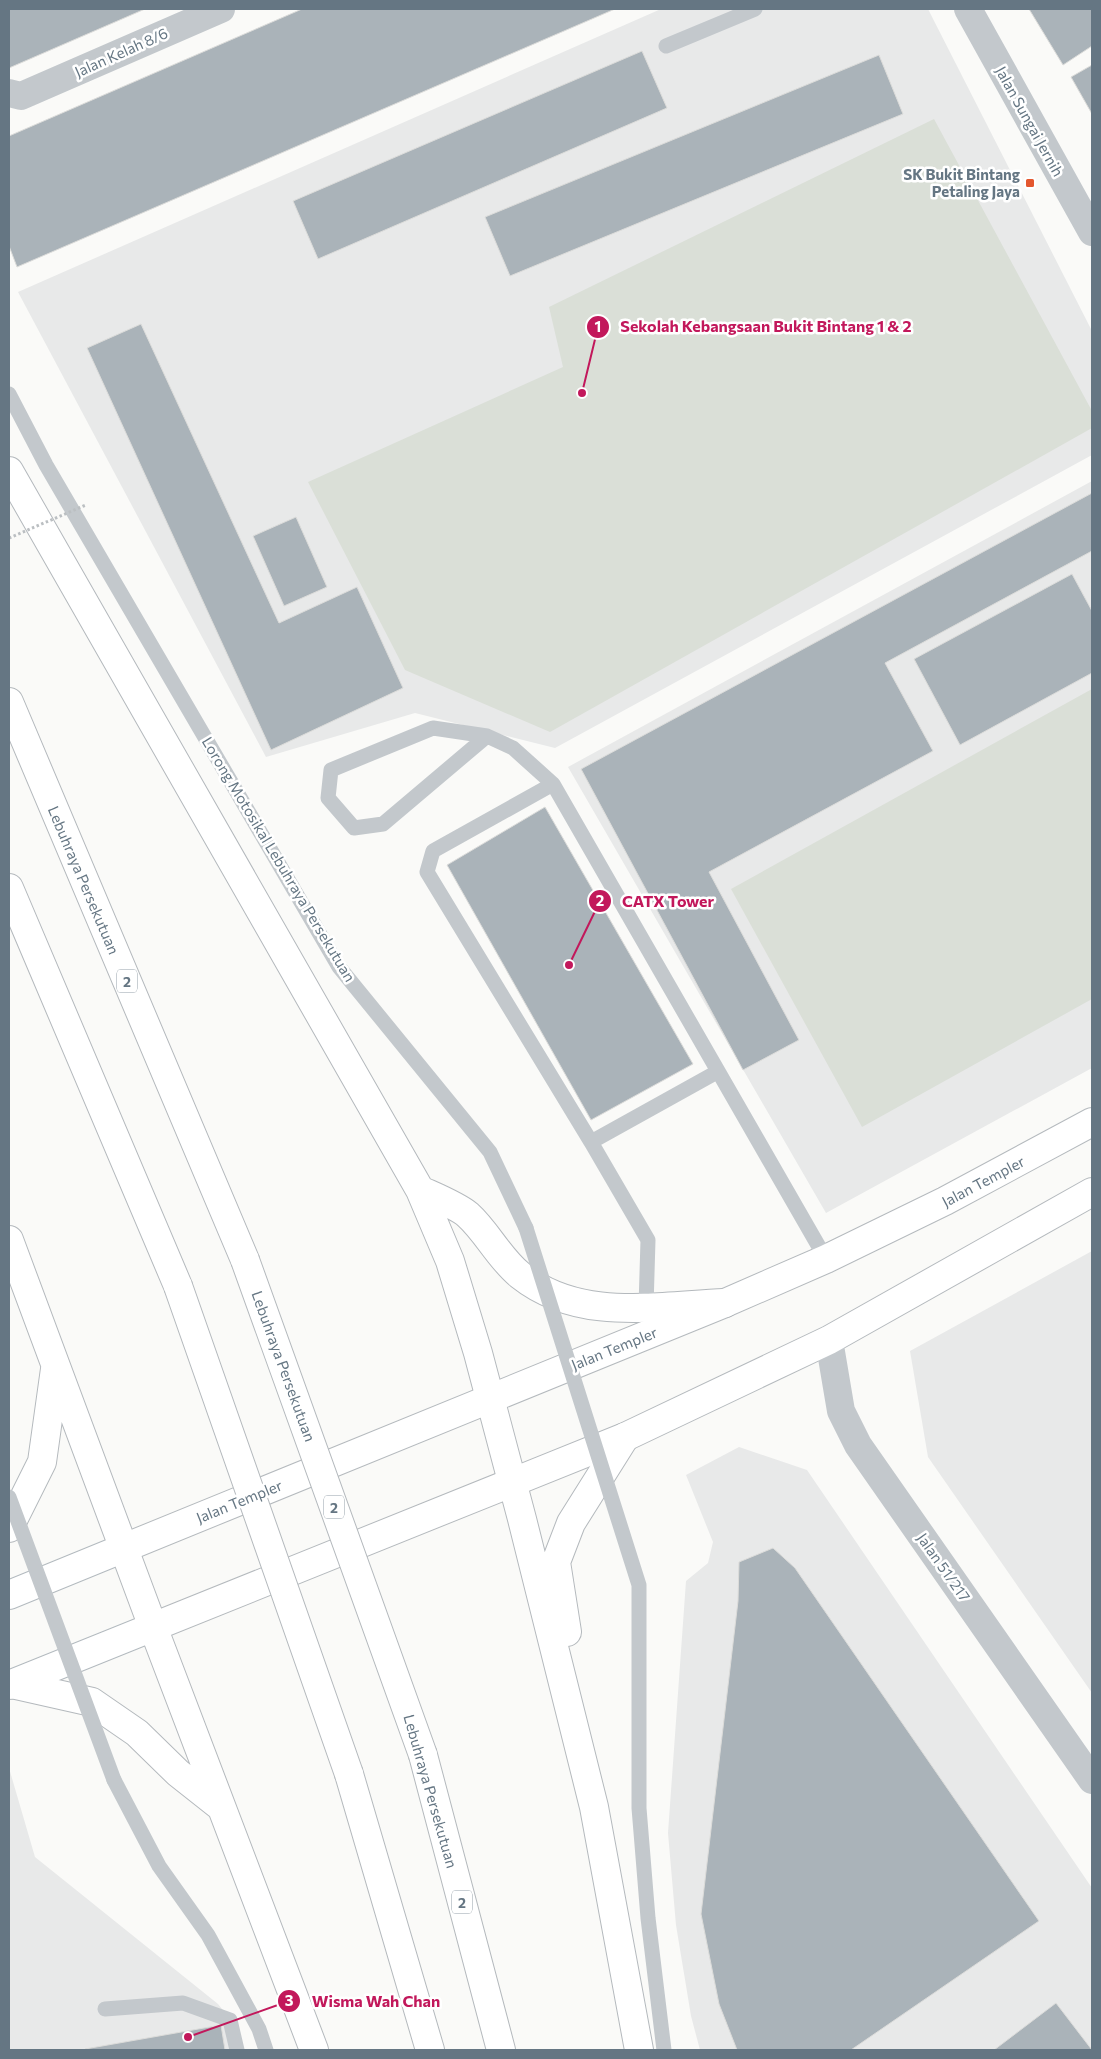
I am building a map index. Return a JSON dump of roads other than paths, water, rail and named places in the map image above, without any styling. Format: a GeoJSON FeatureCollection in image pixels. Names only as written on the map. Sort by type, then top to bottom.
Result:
{"type":"FeatureCollection","features":[{"type":"Feature","properties":{"kind":"main road"},"geometry":{"type":"LineString","coordinates":[[9,471],[420,1190],[450,1261],[490,1399],[594,1807]]}},
{"type":"Feature","properties":{"kind":"main road","name":"Lebuhraya Persekutuan"},"geometry":{"type":"LineString","coordinates":[[9,702],[246,1260],[423,1755],[501,2050]]}},
{"type":"Feature","properties":{"kind":"main road"},"geometry":{"type":"LineString","coordinates":[[9,888],[178,1286],[349,1774],[430,2050]]}},
{"type":"Feature","properties":{"kind":"main road","name":"Jalan Templer"},"geometry":{"type":"LineString","coordinates":[[9,1595],[725,1303],[826,1259],[945,1201],[1092,1122]]}},
{"type":"Feature","properties":{"kind":"main road"},"geometry":{"type":"LineString","coordinates":[[420,1190],[467,1214],[519,1274],[546,1293],[577,1304],[603,1308],[725,1303]]}},
{"type":"Feature","properties":{"kind":"main road"},"geometry":{"type":"LineString","coordinates":[[10,1685],[625,1437],[829,1340],[1092,1192]]}},
{"type":"Feature","properties":{"kind":"main road"},"geometry":{"type":"LineString","coordinates":[[9,1240],[153,1627],[314,2050]]}},
{"type":"Feature","properties":{"kind":"main road"},"geometry":{"type":"LineString","coordinates":[[9,1528],[42,1462],[56,1365]]}},
{"type":"Feature","properties":{"kind":"main road"},"geometry":{"type":"LineString","coordinates":[[625,1437],[571,1523],[556,1562],[594,1807],[640,2050]]}},
{"type":"Feature","properties":{"kind":"main road"},"geometry":{"type":"LineString","coordinates":[[10,1685],[92,1702],[137,1732],[178,1773],[221,1807]]}},
{"type":"Feature","properties":{"kind":"street","name":"Jalan Kelah 8/6"},"geometry":{"type":"LineString","coordinates":[[15,94],[221,9]]}},
{"type":"Feature","properties":{"kind":"street","name":"Jalan Sungai Jernih"},"geometry":{"type":"LineString","coordinates":[[968,9],[1092,232]]}},
{"type":"Feature","properties":{"kind":"street","name":"Jalan 51/217"},"geometry":{"type":"LineString","coordinates":[[829,1340],[840,1411],[858,1445],[1092,1780]]}},
{"type":"Feature","properties":{"kind":"lane"},"geometry":{"type":"LineString","coordinates":[[666,46],[755,9]]}},
{"type":"Feature","properties":{"kind":"lane","name":"Lorong Motosikal Lebuhraya Persekutuan"},"geometry":{"type":"LineString","coordinates":[[9,394],[46,465],[340,966],[490,1152],[526,1228],[639,1585],[639,1808],[648,1918],[664,2050]]}},
{"type":"Feature","properties":{"kind":"lane"},"geometry":{"type":"LineString","coordinates":[[487,736],[383,824],[354,828],[328,798],[331,770],[432,728],[487,736],[513,748],[553,784],[826,1259]]}},
{"type":"Feature","properties":{"kind":"lane"},"geometry":{"type":"LineString","coordinates":[[553,784],[433,851],[427,872],[591,1142],[648,1240],[646,1307]]}},
{"type":"Feature","properties":{"kind":"lane"},"geometry":{"type":"LineString","coordinates":[[591,1142],[718,1072]]}},
{"type":"Feature","properties":{"kind":"lane"},"geometry":{"type":"LineString","coordinates":[[9,1497],[114,1780],[159,1866],[208,1935],[259,2029],[266,2050]]}},
{"type":"Feature","properties":{"kind":"lane"},"geometry":{"type":"LineString","coordinates":[[105,2009],[183,2003],[230,2020],[237,2050]]}},
{"type":"Feature","properties":{"kind":"place","name":"SK Bukit Bintang Petaling Jaya"},"geometry":{"type":"Point","coordinates":[1030,183]}},
{"type":"Feature","properties":{"kind":"place","name":"Sekolah Kebangsaan Bukit Bintang 1 & 2"},"geometry":{"type":"Point","coordinates":[582,393]}},
{"type":"Feature","properties":{"kind":"place","name":"CATX Tower"},"geometry":{"type":"Point","coordinates":[569,965]}},
{"type":"Feature","properties":{"kind":"place","name":"Wisma Wah Chan"},"geometry":{"type":"Point","coordinates":[188,2037]}}]}
